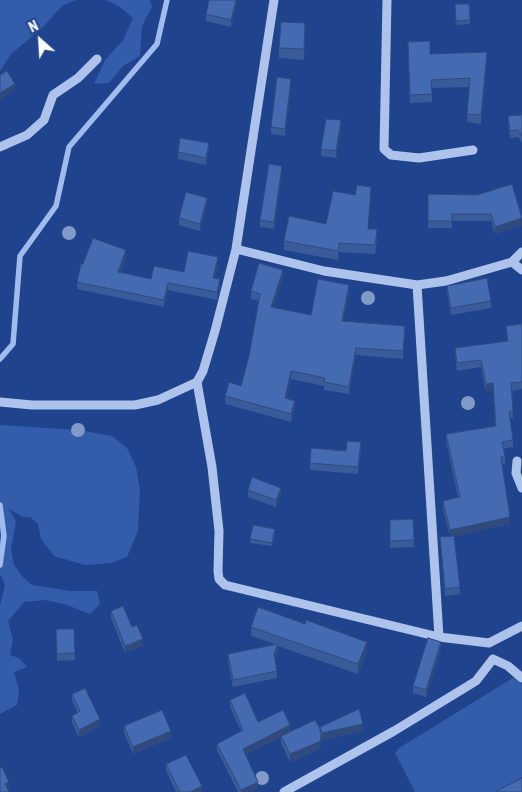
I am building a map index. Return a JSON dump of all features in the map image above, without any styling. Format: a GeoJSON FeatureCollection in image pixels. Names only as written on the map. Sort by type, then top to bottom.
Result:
{"type":"FeatureCollection","features":[{"type":"Feature","properties":{"kind":"street"},"geometry":{"type":"LineString","coordinates":[[0,402],[32,406],[135,404],[158,400],[197,382],[203,371],[215,331],[236,249],[274,0]]}},
{"type":"Feature","properties":{"kind":"street"},"geometry":{"type":"LineString","coordinates":[[387,0],[384,149],[391,155],[419,158],[473,150]]}},
{"type":"Feature","properties":{"kind":"street"},"geometry":{"type":"LineString","coordinates":[[0,146],[26,135],[44,120],[53,95],[78,78],[96,59]]}},
{"type":"Feature","properties":{"kind":"street"},"geometry":{"type":"LineString","coordinates":[[236,249],[324,271],[417,285],[446,281],[512,262],[522,252]]}},
{"type":"Feature","properties":{"kind":"street"},"geometry":{"type":"LineString","coordinates":[[512,262],[522,270]]}},
{"type":"Feature","properties":{"kind":"street"},"geometry":{"type":"LineString","coordinates":[[417,285],[439,637]]}},
{"type":"Feature","properties":{"kind":"street"},"geometry":{"type":"LineString","coordinates":[[197,382],[212,467],[219,531],[218,571],[219,578],[225,585],[439,637],[489,643],[522,626]]}},
{"type":"Feature","properties":{"kind":"street"},"geometry":{"type":"LineString","coordinates":[[517,461],[516,473],[522,488]]}},
{"type":"Feature","properties":{"kind":"street"},"geometry":{"type":"LineString","coordinates":[[489,643],[493,659]]}},
{"type":"Feature","properties":{"kind":"street"},"geometry":{"type":"LineString","coordinates":[[493,659],[508,666],[522,678]]}},
{"type":"Feature","properties":{"kind":"street"},"geometry":{"type":"LineString","coordinates":[[284,792],[394,731],[476,681],[493,659]]}},
{"type":"Feature","properties":{"kind":"shaded area"},"geometry":{"type":"Polygon","coordinates":[[[0,0],[77,0],[63,5],[42,28],[11,54],[0,71],[0,0]]]}},
{"type":"Feature","properties":{"kind":"shaded area"},"geometry":{"type":"Polygon","coordinates":[[[106,0],[150,0],[152,7],[142,26],[140,56],[123,66],[109,83],[94,84],[105,60],[123,40],[133,18],[120,7],[106,0]]]}},
{"type":"Feature","properties":{"kind":"shaded area"},"geometry":{"type":"Polygon","coordinates":[[[0,425],[78,430],[112,436],[127,448],[136,467],[140,490],[138,531],[127,557],[111,563],[85,565],[54,556],[41,539],[38,524],[30,517],[23,517],[9,509],[16,522],[11,549],[14,565],[23,577],[32,585],[70,591],[97,591],[100,604],[90,614],[67,605],[46,600],[24,602],[8,621],[13,640],[10,655],[19,658],[27,667],[14,672],[19,690],[17,705],[0,714],[0,606],[5,584],[0,574],[0,425]]]}},
{"type":"Feature","properties":{"kind":"shaded area"},"geometry":{"type":"Polygon","coordinates":[[[516,676],[522,685],[522,777],[497,792],[415,792],[395,753],[399,748],[516,676]]]}},
{"type":"Feature","properties":{"kind":"building"},"geometry":{"type":"Polygon","coordinates":[[[209,0],[236,0],[231,20],[206,14],[209,0]]]}},
{"type":"Feature","properties":{"kind":"building"},"geometry":{"type":"Polygon","coordinates":[[[455,4],[469,4],[470,20],[456,21],[455,4]]]}},
{"type":"Feature","properties":{"kind":"building"},"geometry":{"type":"Polygon","coordinates":[[[281,22],[305,23],[304,49],[279,48],[281,22]]]}},
{"type":"Feature","properties":{"kind":"building"},"geometry":{"type":"Polygon","coordinates":[[[430,41],[430,54],[487,52],[481,115],[467,114],[470,78],[431,80],[432,94],[410,95],[408,42],[430,41]]]}},
{"type":"Feature","properties":{"kind":"building"},"geometry":{"type":"Polygon","coordinates":[[[7,71],[15,84],[0,93],[0,75],[7,71]]]}},
{"type":"Feature","properties":{"kind":"building"},"geometry":{"type":"Polygon","coordinates":[[[277,77],[291,79],[285,129],[271,127],[277,77]]]}},
{"type":"Feature","properties":{"kind":"building"},"geometry":{"type":"Polygon","coordinates":[[[522,115],[522,136],[518,130],[510,131],[508,116],[522,115]]]}},
{"type":"Feature","properties":{"kind":"building"},"geometry":{"type":"Polygon","coordinates":[[[326,119],[341,120],[336,151],[321,149],[326,119]]]}},
{"type":"Feature","properties":{"kind":"building"},"geometry":{"type":"Polygon","coordinates":[[[180,138],[209,143],[206,158],[178,152],[180,138]]]}},
{"type":"Feature","properties":{"kind":"building"},"geometry":{"type":"Polygon","coordinates":[[[269,164],[282,166],[274,222],[260,220],[269,164]]]}},
{"type":"Feature","properties":{"kind":"building"},"geometry":{"type":"Polygon","coordinates":[[[512,184],[522,218],[495,227],[491,214],[452,214],[452,221],[428,221],[428,194],[477,195],[512,184]]]}},
{"type":"Feature","properties":{"kind":"building"},"geometry":{"type":"Polygon","coordinates":[[[357,185],[371,187],[368,229],[377,229],[375,245],[339,243],[338,251],[284,241],[289,216],[326,224],[333,191],[355,195],[357,185]]]}},
{"type":"Feature","properties":{"kind":"building"},"geometry":{"type":"Polygon","coordinates":[[[186,192],[207,198],[200,224],[179,218],[186,192]]]}},
{"type":"Feature","properties":{"kind":"building"},"geometry":{"type":"Polygon","coordinates":[[[93,238],[126,250],[118,272],[151,279],[154,266],[184,272],[188,251],[218,257],[213,278],[220,279],[217,292],[168,283],[164,300],[77,282],[81,264],[83,264],[93,238]]]}},
{"type":"Feature","properties":{"kind":"building"},"geometry":{"type":"Polygon","coordinates":[[[259,263],[283,270],[271,307],[311,315],[318,279],[349,285],[342,321],[405,326],[403,351],[356,348],[349,387],[324,382],[325,378],[291,371],[285,398],[295,401],[291,414],[225,396],[229,382],[241,386],[249,356],[260,294],[251,291],[259,263]]]}},
{"type":"Feature","properties":{"kind":"building"},"geometry":{"type":"Polygon","coordinates":[[[487,278],[491,301],[451,308],[447,286],[487,278]]]}},
{"type":"Feature","properties":{"kind":"building"},"geometry":{"type":"Polygon","coordinates":[[[522,324],[522,382],[511,383],[513,411],[509,411],[513,440],[502,442],[505,457],[501,457],[510,517],[450,530],[443,501],[460,497],[446,434],[496,426],[493,383],[486,384],[481,360],[457,363],[455,348],[508,341],[506,326],[522,324]]]}},
{"type":"Feature","properties":{"kind":"building"},"geometry":{"type":"Polygon","coordinates":[[[347,441],[361,442],[358,467],[310,463],[311,448],[346,451],[347,441]]]}},
{"type":"Feature","properties":{"kind":"building"},"geometry":{"type":"Polygon","coordinates":[[[252,477],[281,488],[276,500],[248,490],[252,477]]]}},
{"type":"Feature","properties":{"kind":"building"},"geometry":{"type":"Polygon","coordinates":[[[413,519],[414,540],[390,541],[390,520],[413,519]]]}},
{"type":"Feature","properties":{"kind":"building"},"geometry":{"type":"Polygon","coordinates":[[[253,525],[275,529],[272,543],[250,539],[253,525]]]}},
{"type":"Feature","properties":{"kind":"building"},"geometry":{"type":"Polygon","coordinates":[[[454,536],[460,587],[445,589],[440,537],[454,536]]]}},
{"type":"Feature","properties":{"kind":"building"},"geometry":{"type":"Polygon","coordinates":[[[123,606],[132,627],[137,625],[143,639],[125,646],[111,611],[123,606]]]}},
{"type":"Feature","properties":{"kind":"building"},"geometry":{"type":"Polygon","coordinates":[[[258,607],[305,624],[306,620],[367,642],[358,664],[251,627],[258,607]]]}},
{"type":"Feature","properties":{"kind":"building"},"geometry":{"type":"Polygon","coordinates":[[[56,629],[74,629],[75,653],[57,654],[56,629]]]}},
{"type":"Feature","properties":{"kind":"building"},"geometry":{"type":"Polygon","coordinates":[[[428,638],[441,642],[426,690],[413,686],[428,638]]]}},
{"type":"Feature","properties":{"kind":"building"},"geometry":{"type":"Polygon","coordinates":[[[278,644],[274,654],[277,671],[233,680],[228,654],[278,644]]]}},
{"type":"Feature","properties":{"kind":"building"},"geometry":{"type":"Polygon","coordinates":[[[85,688],[100,719],[79,730],[72,716],[80,711],[72,694],[85,688]]]}},
{"type":"Feature","properties":{"kind":"building"},"geometry":{"type":"Polygon","coordinates":[[[245,693],[258,722],[283,710],[290,725],[243,749],[258,782],[241,790],[217,744],[243,730],[230,700],[245,693]]]}},
{"type":"Feature","properties":{"kind":"building"},"geometry":{"type":"Polygon","coordinates":[[[359,709],[363,724],[322,733],[320,727],[359,709]]]}},
{"type":"Feature","properties":{"kind":"building"},"geometry":{"type":"Polygon","coordinates":[[[162,710],[171,731],[133,747],[124,726],[162,710]]]}},
{"type":"Feature","properties":{"kind":"building"},"geometry":{"type":"Polygon","coordinates":[[[315,720],[320,729],[321,741],[290,754],[281,736],[315,720]]]}},
{"type":"Feature","properties":{"kind":"building"},"geometry":{"type":"Polygon","coordinates":[[[186,755],[202,786],[190,792],[180,792],[166,764],[186,755]]]}},
{"type":"Feature","properties":{"kind":"building"},"geometry":{"type":"Polygon","coordinates":[[[2,767],[9,782],[5,784],[9,792],[0,792],[0,768],[2,767]]]}},
{"type":"Feature","properties":{"kind":"building"},"geometry":{"type":"Polygon","coordinates":[[[522,778],[522,792],[497,792],[497,791],[522,778]]]}},
{"type":"Feature","properties":{"kind":"waterway"},"geometry":{"type":"LineString","coordinates":[[0,359],[13,344],[20,256],[56,206],[69,147],[157,44],[167,0]]}},
{"type":"Feature","properties":{"kind":"waterway"},"geometry":{"type":"LineString","coordinates":[[0,505],[4,536],[0,565]]}}]}
